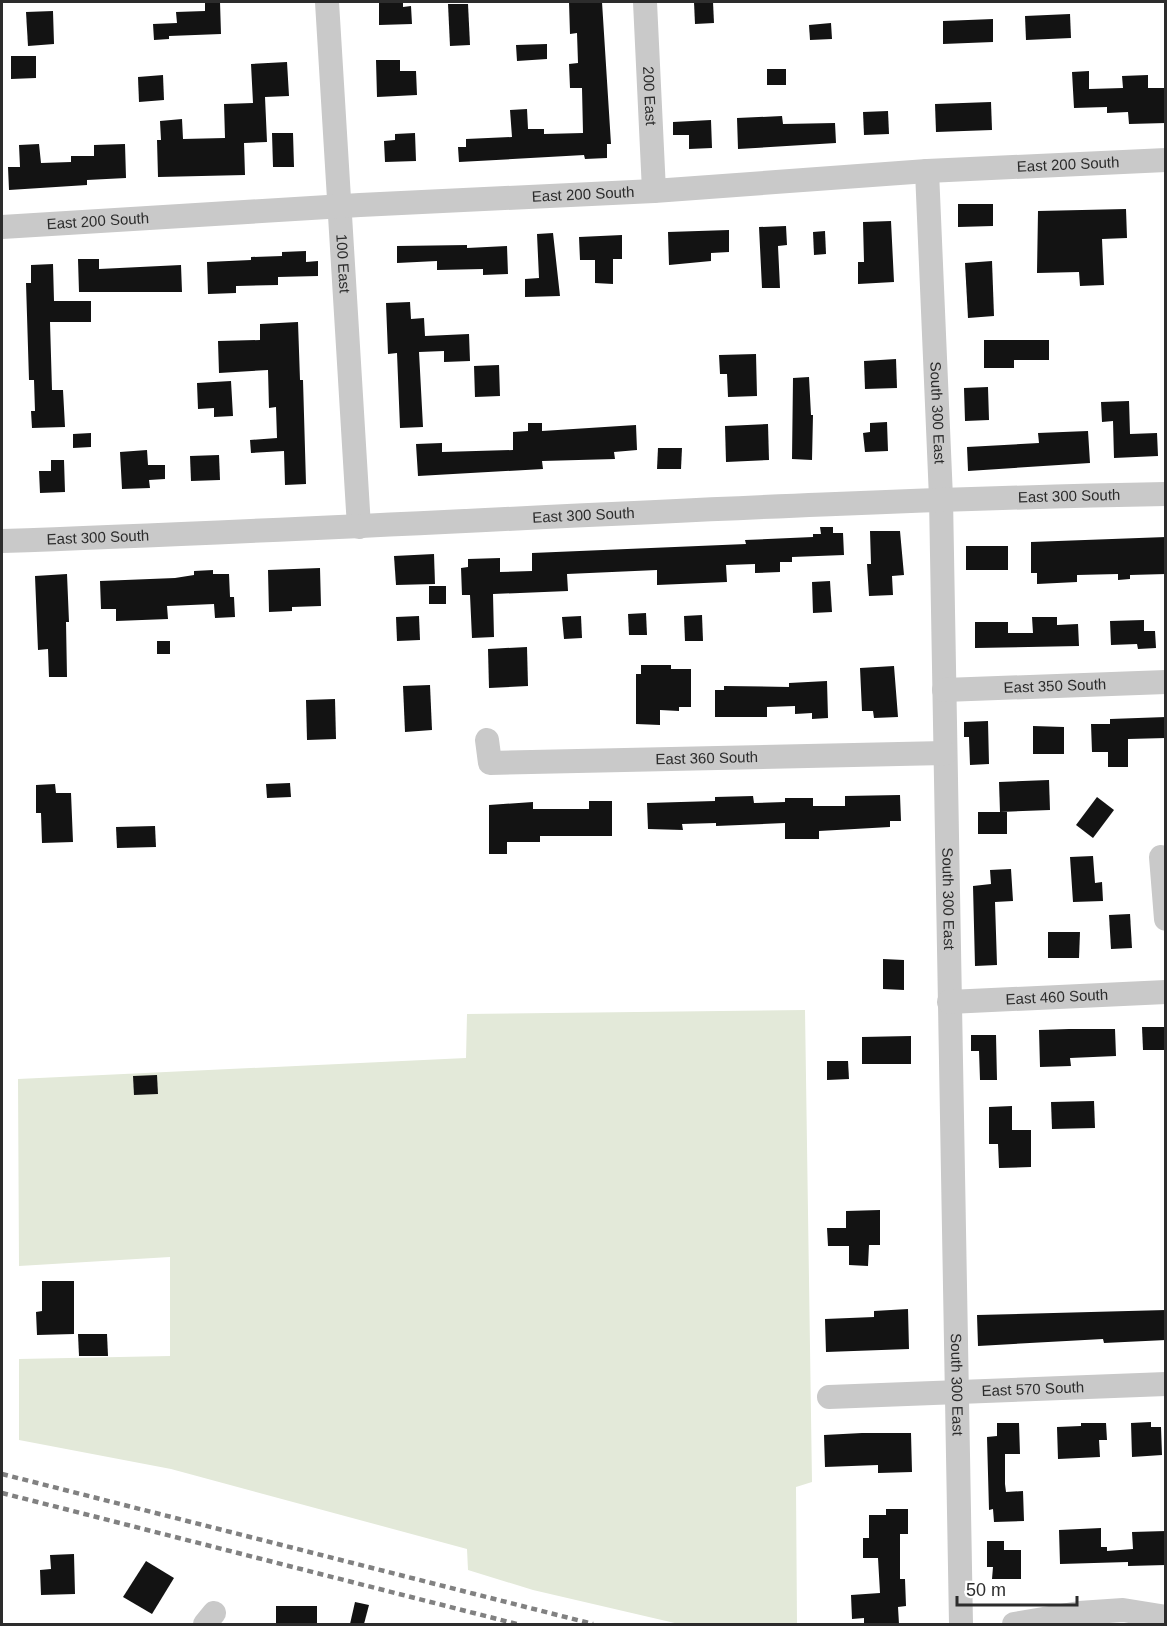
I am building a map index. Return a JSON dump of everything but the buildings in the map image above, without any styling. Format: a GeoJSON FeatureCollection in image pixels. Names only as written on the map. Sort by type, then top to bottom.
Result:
{"type":"FeatureCollection","features":[{"type":"Feature","properties":{"kind":"street","name":"100 East"},"geometry":{"type":"LineString","coordinates":[[327,2],[359,527]]}},
{"type":"Feature","properties":{"kind":"street","name":"200 East"},"geometry":{"type":"LineString","coordinates":[[645,2],[654,191]]}},
{"type":"Feature","properties":{"kind":"street","name":"East 200 South"},"geometry":{"type":"LineString","coordinates":[[2,227],[654,191],[927,171],[1166,160]]}},
{"type":"Feature","properties":{"kind":"street","name":"South 300 East"},"geometry":{"type":"LineString","coordinates":[[927,171],[941,498],[961,1624]]}},
{"type":"Feature","properties":{"kind":"street","name":"East 300 South"},"geometry":{"type":"LineString","coordinates":[[2,541],[359,527],[941,498],[1166,494]]}},
{"type":"Feature","properties":{"kind":"street","name":"East 350 South"},"geometry":{"type":"LineString","coordinates":[[944,690],[1166,682]]}},
{"type":"Feature","properties":{"kind":"street","name":"East 360 South"},"geometry":{"type":"LineString","coordinates":[[488,740],[490,763],[945,753]]}},
{"type":"Feature","properties":{"kind":"street"},"geometry":{"type":"LineString","coordinates":[[1161,857],[1166,919]]}},
{"type":"Feature","properties":{"kind":"street","name":"East 460 South"},"geometry":{"type":"LineString","coordinates":[[949,1002],[1166,992]]}},
{"type":"Feature","properties":{"kind":"street","name":"East 570 South"},"geometry":{"type":"LineString","coordinates":[[829,1397],[1166,1384]]}},
{"type":"Feature","properties":{"kind":"street"},"geometry":{"type":"LineString","coordinates":[[1014,1624],[1079,1613],[1123,1610],[1166,1617]]}},
{"type":"Feature","properties":{"kind":"green space"},"geometry":{"type":"Polygon","coordinates":[[[805,1010],[812,1482],[796,1487],[797,1624],[679,1624],[533,1590],[468,1570],[467,1549],[171,1469],[19,1440],[19,1359],[170,1356],[170,1257],[19,1266],[18,1079],[466,1058],[467,1014],[805,1010]]]}},
{"type":"Feature","properties":{"kind":"railway"},"geometry":{"type":"LineString","coordinates":[[2,1474],[593,1624]]}},
{"type":"Feature","properties":{"kind":"railway"},"geometry":{"type":"LineString","coordinates":[[2,1493],[517,1624]]}}]}
